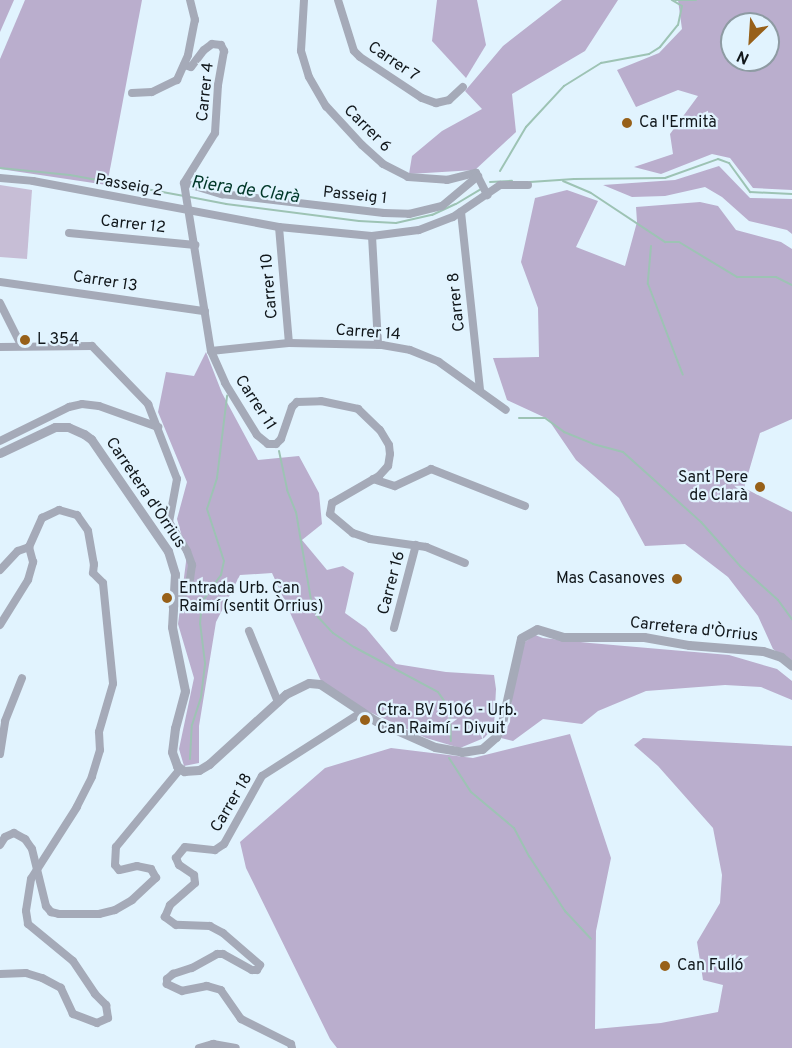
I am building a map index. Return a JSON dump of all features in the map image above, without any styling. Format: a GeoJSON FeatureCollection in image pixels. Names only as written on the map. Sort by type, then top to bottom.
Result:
{"type":"FeatureCollection","features":[{"type":"Feature","properties":{"kind":"street"},"geometry":{"type":"LineString","coordinates":[[132,93],[152,92],[177,80],[184,65],[195,20],[190,0]]}},
{"type":"Feature","properties":{"kind":"street","name":"Carrer 6"},"geometry":{"type":"LineString","coordinates":[[304,0],[301,51],[309,77],[326,106],[362,145],[383,164],[408,177],[447,180],[476,173],[478,176]]}},
{"type":"Feature","properties":{"kind":"street","name":"Carrer 7"},"geometry":{"type":"LineString","coordinates":[[338,0],[354,51],[360,57],[422,98],[436,103],[449,100],[463,87]]}},
{"type":"Feature","properties":{"kind":"street","name":"Carrer 4"},"geometry":{"type":"LineString","coordinates":[[184,65],[191,68],[204,50],[212,44],[221,45],[224,51],[218,86],[215,133],[185,183]]}},
{"type":"Feature","properties":{"kind":"street"},"geometry":{"type":"LineString","coordinates":[[478,176],[487,195]]}},
{"type":"Feature","properties":{"kind":"street","name":"Passeig 1"},"geometry":{"type":"LineString","coordinates":[[185,183],[222,194],[409,214],[442,206],[478,176]]}},
{"type":"Feature","properties":{"kind":"street","name":"Passeig 2"},"geometry":{"type":"LineString","coordinates":[[0,178],[33,181],[279,226],[372,236],[419,230],[461,212],[500,185],[528,185]]}},
{"type":"Feature","properties":{"kind":"street","name":"Carrer 11"},"geometry":{"type":"LineString","coordinates":[[185,183],[211,351],[257,435],[268,444],[276,444],[281,439],[292,407],[297,402],[321,401],[358,409],[380,430],[389,445],[388,466],[373,479],[332,503],[330,514],[353,533],[416,545],[465,563]]}},
{"type":"Feature","properties":{"kind":"street","name":"Carrer 8"},"geometry":{"type":"LineString","coordinates":[[461,212],[480,390]]}},
{"type":"Feature","properties":{"kind":"street","name":"Carrer 10"},"geometry":{"type":"LineString","coordinates":[[279,226],[289,343]]}},
{"type":"Feature","properties":{"kind":"street","name":"Carrer 12"},"geometry":{"type":"LineString","coordinates":[[69,233],[195,245]]}},
{"type":"Feature","properties":{"kind":"street"},"geometry":{"type":"LineString","coordinates":[[372,236],[378,345]]}},
{"type":"Feature","properties":{"kind":"street","name":"Carrer 13"},"geometry":{"type":"LineString","coordinates":[[0,282],[205,311]]}},
{"type":"Feature","properties":{"kind":"street"},"geometry":{"type":"LineString","coordinates":[[0,303],[21,345]]}},
{"type":"Feature","properties":{"kind":"street","name":"Carrer 14"},"geometry":{"type":"LineString","coordinates":[[211,351],[289,343],[378,345],[410,350],[439,362],[506,410]]}},
{"type":"Feature","properties":{"kind":"street"},"geometry":{"type":"LineString","coordinates":[[0,347],[92,346],[148,404],[177,479],[169,522],[192,565],[190,579],[180,600],[171,608]]}},
{"type":"Feature","properties":{"kind":"street"},"geometry":{"type":"LineString","coordinates":[[0,441],[69,406],[82,404],[99,406],[158,427]]}},
{"type":"Feature","properties":{"kind":"street","name":"Carretera d'Òrrius"},"geometry":{"type":"LineString","coordinates":[[0,453],[55,427],[68,427],[91,439],[172,559],[175,574],[171,608],[172,627],[183,667],[185,691],[172,744],[173,758],[180,769],[189,772],[203,768],[295,688],[315,683],[327,688],[362,712],[446,750],[462,753],[482,748],[489,745],[501,727],[521,638],[537,629],[563,637],[651,638],[689,645],[763,651],[781,657],[792,666]]}},
{"type":"Feature","properties":{"kind":"street"},"geometry":{"type":"LineString","coordinates":[[373,479],[395,486],[431,469],[525,506]]}},
{"type":"Feature","properties":{"kind":"street"},"geometry":{"type":"LineString","coordinates":[[0,625],[28,580],[33,562],[29,547],[42,518],[59,510],[77,515],[88,531],[94,564],[93,573],[103,584],[113,684],[99,732],[100,750],[93,777],[31,879],[27,897],[28,924],[73,962],[95,994],[106,1005],[108,1018],[97,1023],[73,1014],[62,988],[42,978],[26,973],[0,974]]}},
{"type":"Feature","properties":{"kind":"street","name":"Carrer 16"},"geometry":{"type":"LineString","coordinates":[[394,628],[416,545]]}},
{"type":"Feature","properties":{"kind":"street"},"geometry":{"type":"LineString","coordinates":[[0,570],[18,551],[29,547]]}},
{"type":"Feature","properties":{"kind":"street"},"geometry":{"type":"LineString","coordinates":[[249,632],[278,702]]}},
{"type":"Feature","properties":{"kind":"street"},"geometry":{"type":"LineString","coordinates":[[0,754],[5,721],[22,678]]}},
{"type":"Feature","properties":{"kind":"street","name":"Carrer 18"},"geometry":{"type":"LineString","coordinates":[[292,1048],[291,1044],[241,1019],[221,990],[207,986],[182,991],[167,984],[167,979],[172,974],[182,973],[217,954],[223,954],[252,970],[257,970],[260,965],[256,959],[223,933],[210,926],[176,925],[165,917],[170,905],[195,883],[194,874],[179,865],[176,858],[185,847],[215,850],[224,844],[262,776],[362,712]]}},
{"type":"Feature","properties":{"kind":"street"},"geometry":{"type":"LineString","coordinates":[[1,841],[14,833],[25,839],[32,849],[46,906],[58,914],[99,914],[115,910],[132,900],[156,878],[151,869],[137,866],[119,870],[115,865],[116,847],[180,769]]}},
{"type":"Feature","properties":{"kind":"street"},"geometry":{"type":"LineString","coordinates":[[199,1048],[213,1044],[236,1048]]}},
{"type":"Feature","properties":{"kind":"shaded area"},"geometry":{"type":"Polygon","coordinates":[[[0,0],[14,0],[0,32],[0,0]]]}},
{"type":"Feature","properties":{"kind":"shaded area"},"geometry":{"type":"Polygon","coordinates":[[[25,0],[142,0],[107,185],[0,169],[0,59],[25,0]]]}},
{"type":"Feature","properties":{"kind":"shaded area"},"geometry":{"type":"Polygon","coordinates":[[[437,0],[477,0],[486,45],[466,78],[432,41],[437,0]]]}},
{"type":"Feature","properties":{"kind":"shaded area"},"geometry":{"type":"Polygon","coordinates":[[[562,0],[618,0],[585,51],[512,94],[516,132],[475,170],[409,174],[412,156],[442,131],[482,109],[465,91],[503,46],[562,0]]]}},
{"type":"Feature","properties":{"kind":"shaded area"},"geometry":{"type":"Polygon","coordinates":[[[678,0],[792,0],[792,190],[753,188],[730,158],[712,154],[661,174],[634,167],[673,154],[670,134],[698,96],[678,90],[636,107],[617,70],[659,53],[682,29],[678,0]]]}},
{"type":"Feature","properties":{"kind":"shaded area"},"geometry":{"type":"Polygon","coordinates":[[[719,166],[750,198],[792,199],[792,234],[787,230],[749,221],[722,197],[705,187],[665,196],[632,197],[603,185],[675,180],[719,166]]]}},
{"type":"Feature","properties":{"kind":"shaded area"},"geometry":{"type":"Polygon","coordinates":[[[0,185],[32,190],[27,259],[0,257],[0,185]]]}},
{"type":"Feature","properties":{"kind":"shaded area"},"geometry":{"type":"Polygon","coordinates":[[[567,190],[598,201],[576,247],[625,266],[637,222],[636,207],[700,202],[718,206],[736,230],[781,242],[792,249],[792,419],[760,433],[744,488],[792,512],[792,663],[773,649],[758,616],[728,577],[685,544],[645,546],[619,498],[576,460],[548,419],[507,400],[493,358],[539,357],[538,308],[521,262],[535,198],[567,190]]]}},
{"type":"Feature","properties":{"kind":"shaded area"},"geometry":{"type":"Polygon","coordinates":[[[206,352],[222,393],[258,460],[299,456],[319,493],[322,524],[302,540],[327,570],[343,566],[354,573],[345,613],[366,628],[396,664],[446,672],[494,675],[496,689],[494,727],[484,738],[460,748],[426,738],[361,708],[321,681],[272,573],[240,575],[216,622],[199,726],[199,763],[184,766],[179,749],[194,678],[178,624],[187,554],[177,519],[187,482],[158,412],[166,372],[194,376],[206,352]]]}},
{"type":"Feature","properties":{"kind":"shaded area"},"geometry":{"type":"Polygon","coordinates":[[[535,635],[543,638],[590,643],[729,655],[777,669],[792,681],[792,700],[761,687],[725,685],[646,691],[598,711],[582,724],[543,719],[513,741],[501,738],[510,722],[513,682],[525,642],[535,635]]]}},
{"type":"Feature","properties":{"kind":"shaded area"},"geometry":{"type":"Polygon","coordinates":[[[570,734],[611,858],[596,931],[595,1029],[661,1023],[718,1012],[723,985],[703,980],[697,942],[720,903],[722,875],[713,828],[658,766],[634,745],[643,738],[792,746],[792,1048],[337,1048],[330,1039],[246,868],[240,842],[325,768],[391,748],[473,758],[570,734]]]}},
{"type":"Feature","properties":{"kind":"waterway"},"geometry":{"type":"LineString","coordinates":[[500,171],[526,127],[564,86],[601,63],[649,54],[660,47],[678,25],[682,6],[672,0]]}},
{"type":"Feature","properties":{"kind":"waterway"},"geometry":{"type":"LineString","coordinates":[[675,0],[696,0]]}},
{"type":"Feature","properties":{"kind":"waterway","name":"Riera de Clarà"},"geometry":{"type":"LineString","coordinates":[[530,182],[665,178],[718,159],[729,163],[750,192],[792,194]]}},
{"type":"Feature","properties":{"kind":"waterway","name":"Riera de Clarà"},"geometry":{"type":"LineString","coordinates":[[0,168],[70,175],[184,196]]}},
{"type":"Feature","properties":{"kind":"waterway","name":"Riera de Clarà"},"geometry":{"type":"LineString","coordinates":[[490,182],[512,181]]}},
{"type":"Feature","properties":{"kind":"waterway"},"geometry":{"type":"LineString","coordinates":[[563,181],[591,193],[665,242],[679,242],[737,277],[776,277],[792,285]]}},
{"type":"Feature","properties":{"kind":"waterway","name":"Riera de Clarà"},"geometry":{"type":"LineString","coordinates":[[190,197],[226,204],[359,221],[396,223],[432,215],[481,189]]}},
{"type":"Feature","properties":{"kind":"waterway"},"geometry":{"type":"LineString","coordinates":[[651,246],[648,284],[683,375]]}},
{"type":"Feature","properties":{"kind":"waterway"},"geometry":{"type":"LineString","coordinates":[[190,759],[192,725],[201,697],[205,663],[200,624],[202,602],[221,575],[224,561],[207,509],[217,478],[227,396]]}},
{"type":"Feature","properties":{"kind":"waterway"},"geometry":{"type":"LineString","coordinates":[[519,418],[545,418],[564,432],[593,444],[623,452],[701,522],[740,566],[778,600],[792,619]]}},
{"type":"Feature","properties":{"kind":"waterway"},"geometry":{"type":"LineString","coordinates":[[279,451],[287,490],[296,512],[312,606],[318,617],[333,633],[354,647],[438,692],[445,702],[450,717],[451,741]]}},
{"type":"Feature","properties":{"kind":"waterway"},"geometry":{"type":"LineString","coordinates":[[449,758],[471,792],[514,828],[529,856],[565,911],[591,939]]}},
{"type":"Feature","properties":{"kind":"place","name":"Ca l'Ermità"},"geometry":{"type":"Point","coordinates":[627,123]}},
{"type":"Feature","properties":{"kind":"place","name":"L 354"},"geometry":{"type":"Point","coordinates":[25,340]}},
{"type":"Feature","properties":{"kind":"place","name":"Sant Pere de Clarà"},"geometry":{"type":"Point","coordinates":[760,487]}},
{"type":"Feature","properties":{"kind":"place","name":"Mas Casanoves"},"geometry":{"type":"Point","coordinates":[677,579]}},
{"type":"Feature","properties":{"kind":"place","name":"Entrada Urb. Can Raimí (sentit Òrrius)"},"geometry":{"type":"Point","coordinates":[167,598]}},
{"type":"Feature","properties":{"kind":"place","name":"Ctra. BV 5106 - Urb. Can Raimí - Divuit"},"geometry":{"type":"Point","coordinates":[365,720]}},
{"type":"Feature","properties":{"kind":"place","name":"Can Fulló"},"geometry":{"type":"Point","coordinates":[665,966]}}]}
